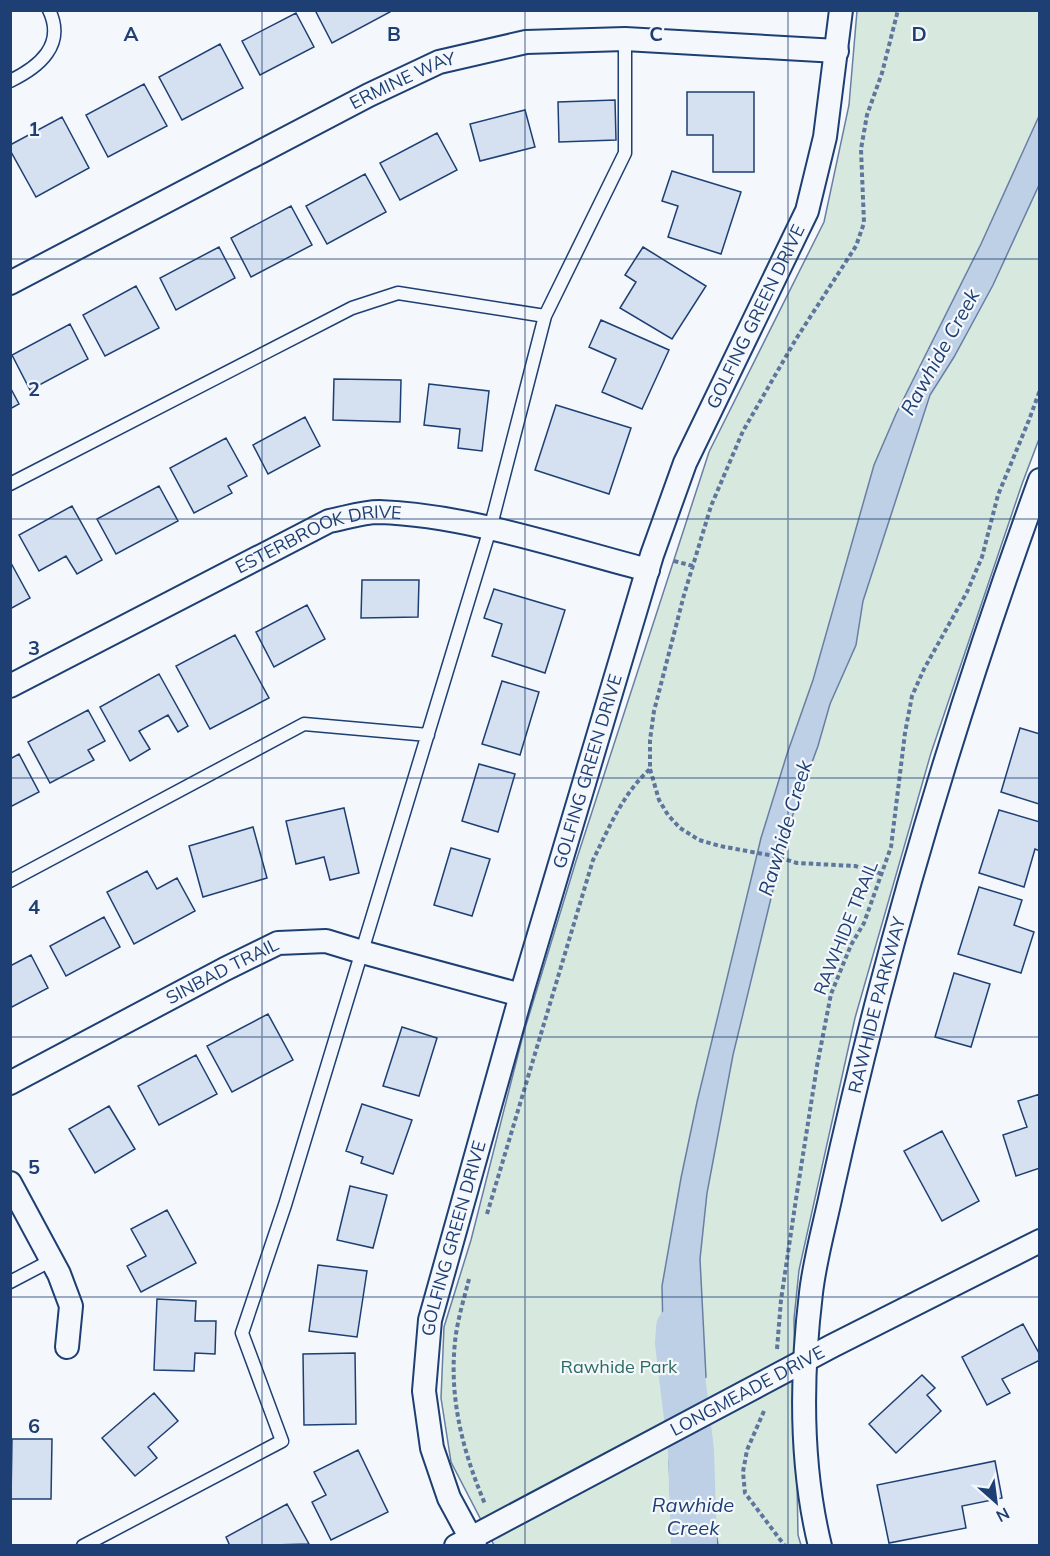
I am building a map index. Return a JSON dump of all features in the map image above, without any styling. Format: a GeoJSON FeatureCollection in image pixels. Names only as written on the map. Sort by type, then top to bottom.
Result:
{"type":"FeatureCollection","features":[{"type":"Feature","properties":{"kind":"street","name":"GOLFING GREEN DRIVE"},"geometry":{"type":"LineString","coordinates":[[467,1543],[432,1448],[424,1391],[430,1320],[520,995],[648,570],[685,463],[807,211],[825,137],[841,10]]}},
{"type":"Feature","properties":{"kind":"street","name":"ERMINE WAY"},"geometry":{"type":"LineString","coordinates":[[10,283],[369,94],[439,62],[526,42],[625,39],[837,51]]}},
{"type":"Feature","properties":{"kind":"street","name":"RAWHIDE PARKWAY"},"geometry":{"type":"LineString","coordinates":[[820,1545],[806,1458],[805,1384],[811,1290],[852,1097],[906,890],[998,597],[1040,480]]}},
{"type":"Feature","properties":{"kind":"street","name":"ESTERBROOK DRIVE"},"geometry":{"type":"LineString","coordinates":[[10,686],[329,521],[376,512],[432,518],[490,529],[648,570]]}},
{"type":"Feature","properties":{"kind":"street","name":"SINBAD TRAIL"},"geometry":{"type":"LineString","coordinates":[[10,1083],[278,943],[326,941],[520,995]]}},
{"type":"Feature","properties":{"kind":"street"},"geometry":{"type":"LineString","coordinates":[[10,1183],[52,1260],[71,1306],[67,1347]]}},
{"type":"Feature","properties":{"kind":"street","name":"LONGMEADE DRIVE"},"geometry":{"type":"LineString","coordinates":[[467,1543],[806,1360],[1040,1241]]}},
{"type":"Feature","properties":{"kind":"lane"},"geometry":{"type":"LineString","coordinates":[[10,81],[24,74],[49,53],[54,36],[53,20],[49,10]]}},
{"type":"Feature","properties":{"kind":"lane"},"geometry":{"type":"LineString","coordinates":[[83,1545],[282,1441],[242,1333],[285,1205],[490,529],[545,316],[625,153],[625,39]]}},
{"type":"Feature","properties":{"kind":"lane"},"geometry":{"type":"LineString","coordinates":[[10,484],[352,308],[398,293],[545,316]]}},
{"type":"Feature","properties":{"kind":"lane"},"geometry":{"type":"LineString","coordinates":[[10,881],[304,724],[428,735]]}},
{"type":"Feature","properties":{"kind":"lane"},"geometry":{"type":"LineString","coordinates":[[10,1282],[52,1260]]}},
{"type":"Feature","properties":{"kind":"path"},"geometry":{"type":"LineString","coordinates":[[883,874],[855,866],[797,863],[699,840],[680,828],[668,815],[659,800],[650,769],[650,740],[654,711],[684,595],[711,506],[743,431],[796,339],[856,246],[864,223],[861,149],[867,115],[882,73],[898,10]]}},
{"type":"Feature","properties":{"kind":"path","name":"RAWHIDE TRAIL"},"geometry":{"type":"LineString","coordinates":[[776,1357],[781,1300],[796,1199],[831,994],[851,945],[864,923],[883,874],[894,827],[912,696],[924,669],[967,592],[982,557],[998,495],[1040,390]]}},
{"type":"Feature","properties":{"kind":"path"},"geometry":{"type":"LineString","coordinates":[[486,1220],[593,860],[636,781],[650,769]]}},
{"type":"Feature","properties":{"kind":"path"},"geometry":{"type":"LineString","coordinates":[[470,1276],[455,1339],[453,1370],[462,1439],[472,1474],[485,1504]]}},
{"type":"Feature","properties":{"kind":"path"},"geometry":{"type":"LineString","coordinates":[[766,1408],[747,1450],[743,1472],[744,1493],[785,1545]]}},
{"type":"Feature","properties":{"kind":"green space","name":"Rawhide Park"},"geometry":{"type":"Polygon","coordinates":[[[857,11],[1039,11],[1039,439],[931,753],[855,1018],[799,1270],[794,1319],[798,1535],[801,1545],[494,1545],[451,1462],[441,1398],[444,1327],[471,1240],[523,1035],[576,861],[709,452],[824,222],[849,105],[857,11]]]}},
{"type":"Feature","properties":{"kind":"water","name":"Rawhide Creek"},"geometry":{"type":"Polygon","coordinates":[[[1039,116],[1039,185],[993,285],[954,357],[930,395],[863,601],[856,645],[830,704],[818,746],[788,828],[733,1055],[707,1193],[700,1259],[706,1377],[668,1398],[664,1379],[662,1286],[697,1102],[761,838],[813,680],[874,465],[896,414],[981,244],[1039,116]]]}},
{"type":"Feature","properties":{"kind":"water","name":"Rawhide Creek"},"geometry":{"type":"Polygon","coordinates":[[[709,1439],[712,1506],[718,1545],[673,1545],[669,1460],[709,1439]]]}},
{"type":"Feature","properties":{"kind":"building"},"geometry":{"type":"Polygon","coordinates":[[[315,10],[389,10],[390,12],[332,43],[315,10]]]}},
{"type":"Feature","properties":{"kind":"building"},"geometry":{"type":"Polygon","coordinates":[[[296,13],[314,47],[260,75],[242,41],[296,13]]]}},
{"type":"Feature","properties":{"kind":"building"},"geometry":{"type":"Polygon","coordinates":[[[220,44],[243,88],[182,120],[159,77],[220,44]]]}},
{"type":"Feature","properties":{"kind":"building"},"geometry":{"type":"Polygon","coordinates":[[[144,84],[167,126],[108,157],[86,115],[144,84]]]}},
{"type":"Feature","properties":{"kind":"building"},"geometry":{"type":"Polygon","coordinates":[[[687,92],[754,92],[754,172],[713,172],[713,135],[687,135],[687,92]]]}},
{"type":"Feature","properties":{"kind":"building"},"geometry":{"type":"Polygon","coordinates":[[[615,100],[616,140],[559,142],[558,102],[615,100]]]}},
{"type":"Feature","properties":{"kind":"building"},"geometry":{"type":"Polygon","coordinates":[[[525,110],[535,147],[480,161],[470,124],[525,110]]]}},
{"type":"Feature","properties":{"kind":"building"},"geometry":{"type":"Polygon","coordinates":[[[62,117],[89,168],[36,197],[10,150],[10,145],[62,117]]]}},
{"type":"Feature","properties":{"kind":"building"},"geometry":{"type":"Polygon","coordinates":[[[437,133],[457,170],[400,200],[380,163],[437,133]]]}},
{"type":"Feature","properties":{"kind":"building"},"geometry":{"type":"Polygon","coordinates":[[[672,171],[741,192],[721,254],[668,237],[678,206],[662,201],[672,171]]]}},
{"type":"Feature","properties":{"kind":"building"},"geometry":{"type":"Polygon","coordinates":[[[365,174],[386,212],[327,244],[306,206],[365,174]]]}},
{"type":"Feature","properties":{"kind":"building"},"geometry":{"type":"Polygon","coordinates":[[[291,206],[312,245],[251,277],[231,238],[291,206]]]}},
{"type":"Feature","properties":{"kind":"building"},"geometry":{"type":"Polygon","coordinates":[[[219,247],[235,278],[176,310],[160,278],[219,247]]]}},
{"type":"Feature","properties":{"kind":"building"},"geometry":{"type":"Polygon","coordinates":[[[643,247],[706,286],[672,339],[620,308],[636,282],[625,275],[643,247]]]}},
{"type":"Feature","properties":{"kind":"building"},"geometry":{"type":"Polygon","coordinates":[[[136,286],[159,328],[105,356],[83,315],[136,286]]]}},
{"type":"Feature","properties":{"kind":"building"},"geometry":{"type":"Polygon","coordinates":[[[601,320],[669,350],[642,409],[602,392],[616,359],[589,347],[601,320]]]}},
{"type":"Feature","properties":{"kind":"building"},"geometry":{"type":"Polygon","coordinates":[[[70,324],[88,359],[30,390],[12,355],[70,324]]]}},
{"type":"Feature","properties":{"kind":"building"},"geometry":{"type":"Polygon","coordinates":[[[334,379],[401,380],[400,422],[333,420],[334,379]]]}},
{"type":"Feature","properties":{"kind":"building"},"geometry":{"type":"Polygon","coordinates":[[[429,384],[489,391],[482,451],[458,448],[460,429],[424,425],[429,384]]]}},
{"type":"Feature","properties":{"kind":"building"},"geometry":{"type":"Polygon","coordinates":[[[10,387],[19,404],[10,409],[10,387]]]}},
{"type":"Feature","properties":{"kind":"building"},"geometry":{"type":"Polygon","coordinates":[[[556,405],[631,428],[609,494],[535,470],[556,405]]]}},
{"type":"Feature","properties":{"kind":"building"},"geometry":{"type":"Polygon","coordinates":[[[305,417],[320,446],[268,474],[253,445],[305,417]]]}},
{"type":"Feature","properties":{"kind":"building"},"geometry":{"type":"Polygon","coordinates":[[[226,438],[247,476],[228,486],[232,493],[194,513],[170,468],[226,438]]]}},
{"type":"Feature","properties":{"kind":"building"},"geometry":{"type":"Polygon","coordinates":[[[159,486],[178,521],[116,554],[97,519],[159,486]]]}},
{"type":"Feature","properties":{"kind":"building"},"geometry":{"type":"Polygon","coordinates":[[[72,506],[102,560],[77,574],[66,556],[39,571],[19,535],[72,506]]]}},
{"type":"Feature","properties":{"kind":"building"},"geometry":{"type":"Polygon","coordinates":[[[10,564],[30,598],[10,609],[10,564]]]}},
{"type":"Feature","properties":{"kind":"building"},"geometry":{"type":"Polygon","coordinates":[[[362,580],[419,580],[418,617],[361,618],[362,580]]]}},
{"type":"Feature","properties":{"kind":"building"},"geometry":{"type":"Polygon","coordinates":[[[494,589],[565,610],[545,673],[492,656],[502,624],[484,618],[494,589]]]}},
{"type":"Feature","properties":{"kind":"building"},"geometry":{"type":"Polygon","coordinates":[[[307,605],[325,639],[274,667],[256,632],[307,605]]]}},
{"type":"Feature","properties":{"kind":"building"},"geometry":{"type":"Polygon","coordinates":[[[235,635],[269,698],[210,729],[176,666],[235,635]]]}},
{"type":"Feature","properties":{"kind":"building"},"geometry":{"type":"Polygon","coordinates":[[[159,674],[188,726],[178,732],[168,715],[139,731],[150,749],[130,761],[100,707],[159,674]]]}},
{"type":"Feature","properties":{"kind":"building"},"geometry":{"type":"Polygon","coordinates":[[[502,681],[539,692],[520,755],[482,744],[502,681]]]}},
{"type":"Feature","properties":{"kind":"building"},"geometry":{"type":"Polygon","coordinates":[[[88,710],[105,741],[88,750],[94,760],[50,783],[28,742],[88,710]]]}},
{"type":"Feature","properties":{"kind":"building"},"geometry":{"type":"Polygon","coordinates":[[[1020,728],[1040,734],[1039,804],[1001,792],[1020,728]]]}},
{"type":"Feature","properties":{"kind":"building"},"geometry":{"type":"Polygon","coordinates":[[[19,754],[39,792],[10,807],[10,759],[19,754]]]}},
{"type":"Feature","properties":{"kind":"building"},"geometry":{"type":"Polygon","coordinates":[[[479,764],[515,774],[498,832],[462,821],[479,764]]]}},
{"type":"Feature","properties":{"kind":"building"},"geometry":{"type":"Polygon","coordinates":[[[344,808],[359,873],[330,880],[324,857],[296,864],[286,821],[344,808]]]}},
{"type":"Feature","properties":{"kind":"building"},"geometry":{"type":"Polygon","coordinates":[[[999,810],[1040,822],[1040,851],[1035,849],[1024,887],[979,873],[999,810]]]}},
{"type":"Feature","properties":{"kind":"building"},"geometry":{"type":"Polygon","coordinates":[[[253,827],[267,878],[203,897],[189,846],[253,827]]]}},
{"type":"Feature","properties":{"kind":"building"},"geometry":{"type":"Polygon","coordinates":[[[451,848],[490,859],[472,916],[434,905],[451,848]]]}},
{"type":"Feature","properties":{"kind":"building"},"geometry":{"type":"Polygon","coordinates":[[[147,871],[157,889],[177,878],[195,911],[134,944],[107,892],[147,871]]]}},
{"type":"Feature","properties":{"kind":"building"},"geometry":{"type":"Polygon","coordinates":[[[979,887],[1022,900],[1014,925],[1034,932],[1021,973],[958,954],[979,887]]]}},
{"type":"Feature","properties":{"kind":"building"},"geometry":{"type":"Polygon","coordinates":[[[104,917],[120,947],[66,976],[50,946],[104,917]]]}},
{"type":"Feature","properties":{"kind":"building"},"geometry":{"type":"Polygon","coordinates":[[[31,955],[48,988],[10,1008],[10,966],[31,955]]]}},
{"type":"Feature","properties":{"kind":"building"},"geometry":{"type":"Polygon","coordinates":[[[954,973],[990,984],[971,1047],[935,1037],[954,973]]]}},
{"type":"Feature","properties":{"kind":"building"},"geometry":{"type":"Polygon","coordinates":[[[268,1014],[293,1060],[232,1092],[207,1046],[268,1014]]]}},
{"type":"Feature","properties":{"kind":"building"},"geometry":{"type":"Polygon","coordinates":[[[402,1027],[437,1038],[419,1096],[383,1086],[402,1027]]]}},
{"type":"Feature","properties":{"kind":"building"},"geometry":{"type":"Polygon","coordinates":[[[196,1055],[217,1094],[159,1125],[138,1086],[196,1055]]]}},
{"type":"Feature","properties":{"kind":"building"},"geometry":{"type":"Polygon","coordinates":[[[1040,1094],[1040,1168],[1016,1176],[1003,1135],[1027,1127],[1018,1101],[1040,1094]]]}},
{"type":"Feature","properties":{"kind":"building"},"geometry":{"type":"Polygon","coordinates":[[[362,1104],[412,1120],[393,1174],[361,1163],[363,1157],[346,1151],[362,1104]]]}},
{"type":"Feature","properties":{"kind":"building"},"geometry":{"type":"Polygon","coordinates":[[[109,1106],[135,1149],[95,1173],[69,1129],[109,1106]]]}},
{"type":"Feature","properties":{"kind":"building"},"geometry":{"type":"Polygon","coordinates":[[[942,1131],[979,1201],[942,1221],[904,1151],[942,1131]]]}},
{"type":"Feature","properties":{"kind":"building"},"geometry":{"type":"Polygon","coordinates":[[[350,1186],[387,1195],[373,1248],[337,1240],[350,1186]]]}},
{"type":"Feature","properties":{"kind":"building"},"geometry":{"type":"Polygon","coordinates":[[[167,1210],[196,1263],[141,1292],[127,1266],[146,1256],[131,1229],[167,1210]]]}},
{"type":"Feature","properties":{"kind":"building"},"geometry":{"type":"Polygon","coordinates":[[[318,1265],[367,1271],[357,1337],[309,1331],[318,1265]]]}},
{"type":"Feature","properties":{"kind":"building"},"geometry":{"type":"Polygon","coordinates":[[[157,1299],[196,1301],[195,1321],[216,1321],[215,1354],[195,1353],[194,1371],[154,1370],[157,1299]]]}},
{"type":"Feature","properties":{"kind":"building"},"geometry":{"type":"Polygon","coordinates":[[[1023,1324],[1040,1355],[1040,1360],[1002,1379],[1010,1393],[987,1405],[962,1357],[1023,1324]]]}},
{"type":"Feature","properties":{"kind":"building"},"geometry":{"type":"Polygon","coordinates":[[[355,1353],[356,1424],[304,1425],[303,1354],[355,1353]]]}},
{"type":"Feature","properties":{"kind":"building"},"geometry":{"type":"Polygon","coordinates":[[[922,1375],[935,1388],[927,1395],[941,1411],[896,1453],[869,1424],[922,1375]]]}},
{"type":"Feature","properties":{"kind":"building"},"geometry":{"type":"Polygon","coordinates":[[[154,1393],[178,1421],[148,1447],[157,1458],[135,1476],[102,1438],[154,1393]]]}},
{"type":"Feature","properties":{"kind":"building"},"geometry":{"type":"Polygon","coordinates":[[[12,1439],[52,1439],[51,1499],[11,1499],[12,1439]]]}},
{"type":"Feature","properties":{"kind":"building"},"geometry":{"type":"Polygon","coordinates":[[[358,1450],[388,1512],[331,1540],[312,1502],[326,1495],[314,1472],[358,1450]]]}},
{"type":"Feature","properties":{"kind":"building"},"geometry":{"type":"Polygon","coordinates":[[[995,1461],[1002,1498],[962,1506],[966,1528],[889,1543],[877,1485],[995,1461]]]}},
{"type":"Feature","properties":{"kind":"building"},"geometry":{"type":"Polygon","coordinates":[[[287,1504],[309,1544],[230,1546],[226,1537],[287,1504]]]}},
{"type":"Feature","properties":{"kind":"waterway","name":"Rawhide Creek"},"geometry":{"type":"LineString","coordinates":[[679,1328],[678,1343],[691,1451],[694,1546]]}}]}
